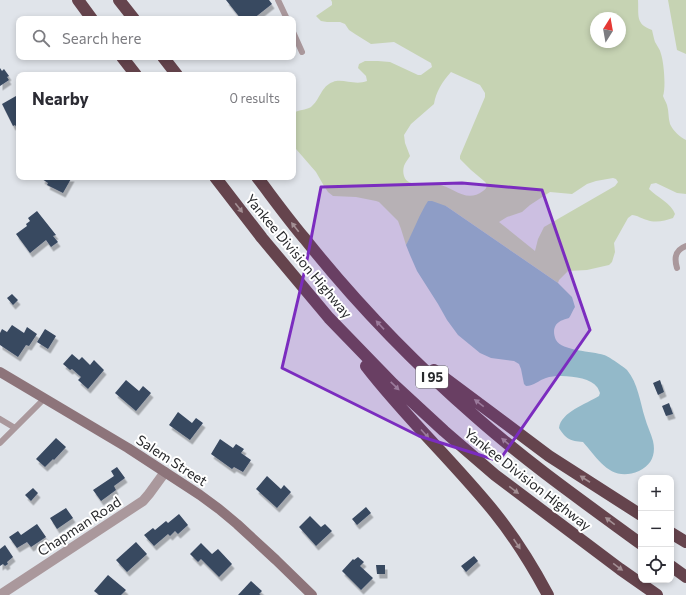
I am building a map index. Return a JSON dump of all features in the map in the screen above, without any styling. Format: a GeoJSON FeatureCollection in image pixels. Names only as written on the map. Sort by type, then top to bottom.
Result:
{"type":"FeatureCollection","features":[{"type":"Feature","properties":{"kind":"highway"},"geometry":{"type":"LineString","coordinates":[[78,0],[90,16]]}},
{"type":"Feature","properties":{"kind":"highway"},"geometry":{"type":"LineString","coordinates":[[119,0],[132,16]]}},
{"type":"Feature","properties":{"kind":"highway"},"geometry":{"type":"LineString","coordinates":[[124,60],[134,72]]}},
{"type":"Feature","properties":{"kind":"highway"},"geometry":{"type":"LineString","coordinates":[[165,60],[175,72]]}},
{"type":"Feature","properties":{"kind":"highway","name":"Yankee Division Highway"},"geometry":{"type":"LineString","coordinates":[[217,180],[262,238],[329,318],[393,384],[495,475],[657,595]]}},
{"type":"Feature","properties":{"kind":"highway","name":"Yankee Division Highway"},"geometry":{"type":"LineString","coordinates":[[259,180],[305,240],[395,341],[453,396],[521,455],[638,542]]}},
{"type":"Feature","properties":{"kind":"highway"},"geometry":{"type":"LineString","coordinates":[[329,318],[384,389],[472,485],[496,514],[540,580],[548,595]]}},
{"type":"Feature","properties":{"kind":"highway"},"geometry":{"type":"LineString","coordinates":[[395,341],[549,456],[638,513]]}},
{"type":"Feature","properties":{"kind":"highway"},"geometry":{"type":"LineString","coordinates":[[674,535],[686,542]]}},
{"type":"Feature","properties":{"kind":"highway"},"geometry":{"type":"LineString","coordinates":[[674,568],[686,577]]}},
{"type":"Feature","properties":{"kind":"main road","name":"Salem Street"},"geometry":{"type":"LineString","coordinates":[[0,372],[128,448],[200,495],[219,509],[276,560],[312,595]]}},
{"type":"Feature","properties":{"kind":"street","name":"Chapman Road"},"geometry":{"type":"LineString","coordinates":[[0,595],[143,500],[165,472]]}},
{"type":"Feature","properties":{"kind":"lane"},"geometry":{"type":"LineString","coordinates":[[278,0],[286,16]]}},
{"type":"Feature","properties":{"kind":"lane"},"geometry":{"type":"LineString","coordinates":[[296,39],[302,52]]}},
{"type":"Feature","properties":{"kind":"lane"},"geometry":{"type":"LineString","coordinates":[[677,268],[677,253],[680,249],[686,246]]}},
{"type":"Feature","properties":{"kind":"lane"},"geometry":{"type":"LineString","coordinates":[[0,443],[44,399]]}},
{"type":"Feature","properties":{"kind":"lane"},"geometry":{"type":"LineString","coordinates":[[0,419],[15,428]]}},
{"type":"Feature","properties":{"kind":"highlighted area"},"geometry":{"type":"Polygon","coordinates":[[[462,183],[542,190],[590,330],[499,461],[419,436],[282,368],[306,265],[321,187],[462,183]]]}},
{"type":"Feature","properties":{"kind":"green space"},"geometry":{"type":"Polygon","coordinates":[[[331,0],[638,0],[638,15],[640,22],[652,30],[655,42],[662,58],[664,69],[663,96],[668,107],[670,124],[677,134],[686,140],[686,194],[677,193],[656,183],[651,184],[649,189],[671,207],[675,214],[673,218],[663,221],[653,221],[632,215],[628,218],[614,243],[615,252],[612,262],[609,265],[587,270],[568,271],[558,283],[446,206],[413,233],[406,245],[398,221],[379,202],[356,197],[333,196],[328,192],[316,172],[296,149],[296,112],[311,107],[317,101],[323,90],[333,82],[340,81],[358,83],[367,81],[366,76],[358,68],[359,64],[365,61],[390,62],[418,75],[421,75],[432,67],[431,63],[394,42],[371,44],[349,30],[345,24],[340,22],[321,21],[316,16],[332,5],[331,0]],[[451,72],[442,83],[434,104],[411,124],[404,135],[405,143],[410,156],[403,170],[406,180],[418,184],[433,183],[460,194],[471,196],[477,195],[486,188],[486,183],[460,159],[485,97],[485,93],[480,85],[451,72]],[[613,178],[587,184],[572,194],[550,192],[522,212],[507,217],[499,222],[535,251],[538,239],[544,227],[615,186],[618,182],[613,178]]]}},
{"type":"Feature","properties":{"kind":"green space"},"geometry":{"type":"Polygon","coordinates":[[[668,0],[686,0],[686,54],[677,50],[668,0]]]}},
{"type":"Feature","properties":{"kind":"water"},"geometry":{"type":"Polygon","coordinates":[[[428,201],[446,206],[558,283],[572,297],[575,307],[569,318],[560,321],[556,325],[554,334],[556,340],[559,344],[571,349],[606,356],[627,370],[631,375],[654,446],[652,459],[647,466],[639,471],[629,474],[613,472],[600,462],[583,442],[569,439],[559,428],[564,417],[569,413],[599,396],[600,393],[593,383],[581,378],[558,376],[546,378],[532,385],[526,386],[524,384],[519,364],[514,361],[491,358],[480,353],[458,335],[417,271],[406,245],[428,201]]]}},
{"type":"Feature","properties":{"kind":"building"},"geometry":{"type":"Polygon","coordinates":[[[226,0],[269,0],[272,4],[257,16],[239,16],[226,0]]]}},
{"type":"Feature","properties":{"kind":"building"},"geometry":{"type":"Polygon","coordinates":[[[0,68],[2,71],[4,69],[9,76],[7,77],[9,80],[0,86],[0,68]]]}},
{"type":"Feature","properties":{"kind":"building"},"geometry":{"type":"Polygon","coordinates":[[[16,96],[16,127],[15,125],[13,126],[2,104],[16,96]]]}},
{"type":"Feature","properties":{"kind":"building"},"geometry":{"type":"Polygon","coordinates":[[[44,180],[70,180],[63,193],[47,185],[48,183],[44,180]]]}},
{"type":"Feature","properties":{"kind":"building"},"geometry":{"type":"Polygon","coordinates":[[[37,211],[56,235],[53,236],[58,242],[51,247],[46,240],[30,253],[16,234],[27,226],[26,224],[30,221],[28,218],[37,211]]]}},
{"type":"Feature","properties":{"kind":"building"},"geometry":{"type":"Polygon","coordinates":[[[12,294],[18,300],[13,305],[7,298],[12,294]]]}},
{"type":"Feature","properties":{"kind":"building"},"geometry":{"type":"Polygon","coordinates":[[[12,325],[24,333],[27,327],[37,334],[29,346],[26,345],[18,357],[0,345],[0,333],[2,329],[7,332],[12,325]]]}},
{"type":"Feature","properties":{"kind":"building"},"geometry":{"type":"Polygon","coordinates":[[[45,329],[56,336],[48,349],[37,342],[45,329]]]}},
{"type":"Feature","properties":{"kind":"building"},"geometry":{"type":"Polygon","coordinates":[[[72,354],[79,360],[82,357],[90,365],[94,360],[104,370],[88,389],[78,380],[81,377],[72,369],[70,370],[63,364],[72,354]]]}},
{"type":"Feature","properties":{"kind":"building"},"geometry":{"type":"Polygon","coordinates":[[[126,380],[139,391],[143,386],[151,393],[136,411],[115,393],[126,380]]]}},
{"type":"Feature","properties":{"kind":"building"},"geometry":{"type":"Polygon","coordinates":[[[660,380],[664,392],[658,395],[653,383],[660,380]]]}},
{"type":"Feature","properties":{"kind":"building"},"geometry":{"type":"Polygon","coordinates":[[[669,403],[673,414],[666,416],[662,406],[669,403]]]}},
{"type":"Feature","properties":{"kind":"building"},"geometry":{"type":"Polygon","coordinates":[[[178,412],[192,423],[196,418],[203,423],[190,440],[169,425],[178,412]]]}},
{"type":"Feature","properties":{"kind":"building"},"geometry":{"type":"Polygon","coordinates":[[[56,438],[66,447],[45,467],[36,459],[56,438]]]}},
{"type":"Feature","properties":{"kind":"building"},"geometry":{"type":"Polygon","coordinates":[[[220,439],[233,448],[236,444],[244,449],[241,453],[251,460],[243,472],[234,467],[232,469],[211,454],[220,439]]]}},
{"type":"Feature","properties":{"kind":"building"},"geometry":{"type":"Polygon","coordinates":[[[117,467],[125,478],[114,486],[116,490],[101,501],[93,490],[114,476],[111,471],[117,467]]]}},
{"type":"Feature","properties":{"kind":"building"},"geometry":{"type":"Polygon","coordinates":[[[267,476],[281,489],[284,485],[291,492],[277,508],[256,489],[267,476]]]}},
{"type":"Feature","properties":{"kind":"building"},"geometry":{"type":"Polygon","coordinates":[[[33,488],[38,493],[31,501],[25,495],[33,488]]]}},
{"type":"Feature","properties":{"kind":"building"},"geometry":{"type":"Polygon","coordinates":[[[366,507],[371,513],[357,525],[352,519],[366,507]]]}},
{"type":"Feature","properties":{"kind":"building"},"geometry":{"type":"Polygon","coordinates":[[[66,508],[73,518],[57,529],[50,518],[66,508]]]}},
{"type":"Feature","properties":{"kind":"building"},"geometry":{"type":"Polygon","coordinates":[[[179,514],[188,525],[178,534],[175,531],[170,536],[168,534],[154,546],[144,535],[153,528],[155,530],[166,521],[168,523],[179,514]]]}},
{"type":"Feature","properties":{"kind":"building"},"geometry":{"type":"Polygon","coordinates":[[[310,516],[321,527],[325,524],[332,531],[316,546],[299,527],[310,516]]]}},
{"type":"Feature","properties":{"kind":"building"},"geometry":{"type":"Polygon","coordinates":[[[37,524],[46,537],[31,547],[27,542],[17,548],[9,537],[18,531],[21,535],[37,524]]]}},
{"type":"Feature","properties":{"kind":"building"},"geometry":{"type":"Polygon","coordinates":[[[136,542],[147,554],[127,572],[116,560],[136,542]]]}},
{"type":"Feature","properties":{"kind":"building"},"geometry":{"type":"Polygon","coordinates":[[[201,543],[212,554],[218,549],[232,564],[219,577],[201,559],[198,562],[190,554],[201,543]]]}},
{"type":"Feature","properties":{"kind":"building"},"geometry":{"type":"Polygon","coordinates":[[[5,545],[13,557],[7,562],[8,564],[5,566],[3,564],[0,566],[0,549],[5,545]]]}},
{"type":"Feature","properties":{"kind":"building"},"geometry":{"type":"Polygon","coordinates":[[[474,556],[478,561],[466,572],[461,566],[474,556]]]}},
{"type":"Feature","properties":{"kind":"building"},"geometry":{"type":"Polygon","coordinates":[[[358,557],[364,562],[360,566],[373,578],[361,590],[342,571],[353,559],[354,560],[358,557]]]}},
{"type":"Feature","properties":{"kind":"building"},"geometry":{"type":"Polygon","coordinates":[[[376,565],[385,565],[385,574],[377,574],[376,565]]]}},
{"type":"Feature","properties":{"kind":"building"},"geometry":{"type":"Polygon","coordinates":[[[108,575],[126,590],[121,595],[99,595],[94,591],[108,575]]]}},
{"type":"Feature","properties":{"kind":"building"},"geometry":{"type":"Polygon","coordinates":[[[251,581],[262,591],[259,594],[261,595],[238,595],[251,581]]]}}]}
